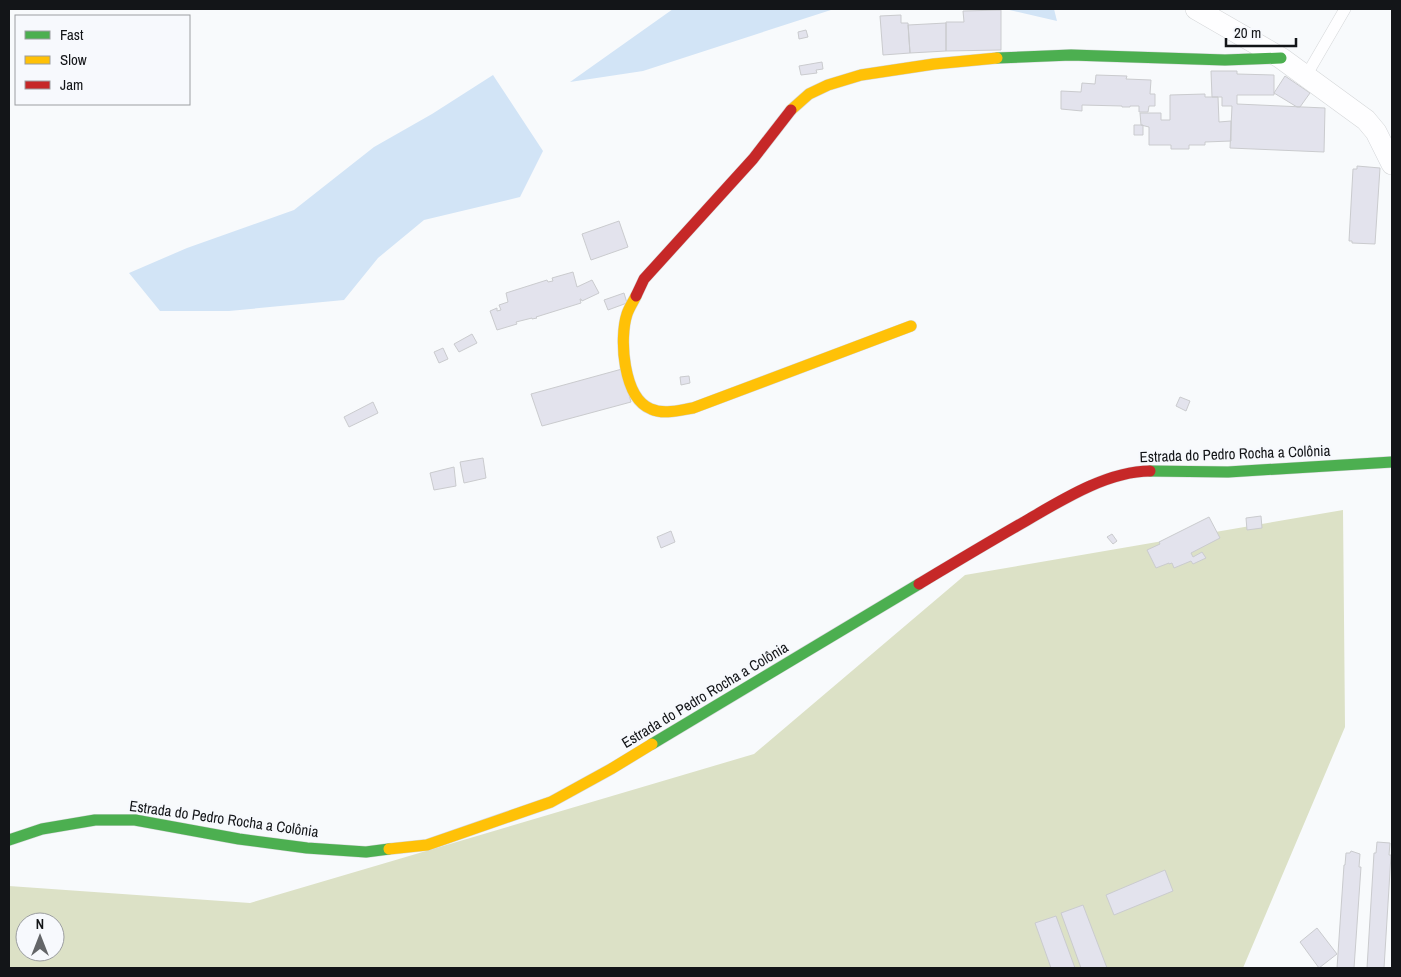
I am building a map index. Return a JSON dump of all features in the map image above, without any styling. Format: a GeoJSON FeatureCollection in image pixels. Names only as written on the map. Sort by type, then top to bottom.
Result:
{"type":"FeatureCollection","features":[{"type":"Feature","properties":{"kind":"street"},"geometry":{"type":"LineString","coordinates":[[1196,9],[1281,58],[1366,120],[1376,132],[1392,164]]}},
{"type":"Feature","properties":{"kind":"street"},"geometry":{"type":"LineString","coordinates":[[911,326],[693,408],[666,412],[650,409],[638,398],[628,376],[624,353],[624,333],[628,314],[644,279],[753,159],[790,111],[809,94],[828,85],[861,75],[1011,57],[1071,55],[1225,60],[1281,58]]}},
{"type":"Feature","properties":{"kind":"street","name":"Estrada do Pedro Rocha a Colônia"},"geometry":{"type":"LineString","coordinates":[[9,840],[42,829],[96,820],[135,820],[239,839],[307,848],[366,852],[426,845],[551,802],[611,770],[980,547],[1077,492],[1114,477],[1144,471],[1228,472],[1392,462]]}},
{"type":"Feature","properties":{"kind":"lane"},"geometry":{"type":"LineString","coordinates":[[1306,76],[1345,9]]}},
{"type":"Feature","properties":{"kind":"green space"},"geometry":{"type":"Polygon","coordinates":[[[1343,510],[1345,727],[1243,968],[9,968],[9,886],[250,903],[754,754],[965,575],[1343,510]]]}},
{"type":"Feature","properties":{"kind":"water"},"geometry":{"type":"Polygon","coordinates":[[[673,9],[834,9],[643,71],[570,82],[673,9]]]}},
{"type":"Feature","properties":{"kind":"water"},"geometry":{"type":"Polygon","coordinates":[[[1005,9],[1054,9],[1057,21],[1005,9]]]}},
{"type":"Feature","properties":{"kind":"water"},"geometry":{"type":"Polygon","coordinates":[[[493,75],[543,151],[520,197],[424,220],[378,258],[344,300],[229,311],[160,311],[129,273],[187,248],[294,210],[374,147],[432,114],[493,75]]]}},
{"type":"Feature","properties":{"kind":"building"},"geometry":{"type":"Polygon","coordinates":[[[1001,10],[1001,50],[946,51],[946,22],[964,22],[963,11],[1001,10]]]}},
{"type":"Feature","properties":{"kind":"building"},"geometry":{"type":"Polygon","coordinates":[[[901,15],[901,23],[908,23],[910,53],[883,55],[880,16],[901,15]]]}},
{"type":"Feature","properties":{"kind":"building"},"geometry":{"type":"Polygon","coordinates":[[[946,23],[946,51],[910,53],[908,25],[946,23]]]}},
{"type":"Feature","properties":{"kind":"building"},"geometry":{"type":"Polygon","coordinates":[[[806,30],[808,37],[799,39],[798,32],[806,30]]]}},
{"type":"Feature","properties":{"kind":"building"},"geometry":{"type":"Polygon","coordinates":[[[822,62],[823,69],[816,70],[817,73],[801,75],[799,66],[822,62]]]}},
{"type":"Feature","properties":{"kind":"building"},"geometry":{"type":"Polygon","coordinates":[[[1211,71],[1237,71],[1237,74],[1274,75],[1274,95],[1237,95],[1237,104],[1325,108],[1324,152],[1230,148],[1232,106],[1222,106],[1222,97],[1212,97],[1211,71]]]}},
{"type":"Feature","properties":{"kind":"building"},"geometry":{"type":"Polygon","coordinates":[[[1096,75],[1127,76],[1126,79],[1151,80],[1150,94],[1155,94],[1155,106],[1149,106],[1148,112],[1139,112],[1139,106],[1082,105],[1082,111],[1061,109],[1061,91],[1081,92],[1082,83],[1095,84],[1096,75]]]}},
{"type":"Feature","properties":{"kind":"building"},"geometry":{"type":"Polygon","coordinates":[[[1285,76],[1310,93],[1300,107],[1274,93],[1285,76]]]}},
{"type":"Feature","properties":{"kind":"building"},"geometry":{"type":"Polygon","coordinates":[[[1205,94],[1205,97],[1218,97],[1219,122],[1231,121],[1231,141],[1205,142],[1205,145],[1189,145],[1189,149],[1171,149],[1171,145],[1149,145],[1149,127],[1141,125],[1140,113],[1161,113],[1161,120],[1170,120],[1170,95],[1205,94]]]}},
{"type":"Feature","properties":{"kind":"building"},"geometry":{"type":"Polygon","coordinates":[[[1134,125],[1143,125],[1143,135],[1134,135],[1134,125]]]}},
{"type":"Feature","properties":{"kind":"building"},"geometry":{"type":"Polygon","coordinates":[[[1357,166],[1380,168],[1375,244],[1352,243],[1352,241],[1349,241],[1353,169],[1357,169],[1357,166]]]}},
{"type":"Feature","properties":{"kind":"building"},"geometry":{"type":"Polygon","coordinates":[[[619,221],[628,247],[591,260],[582,234],[619,221]]]}},
{"type":"Feature","properties":{"kind":"building"},"geometry":{"type":"Polygon","coordinates":[[[573,272],[577,287],[592,280],[599,293],[582,301],[580,299],[581,303],[537,318],[516,322],[517,324],[497,330],[490,311],[497,308],[497,311],[501,310],[499,305],[508,302],[506,293],[547,280],[548,282],[553,281],[552,278],[573,272]]]}},
{"type":"Feature","properties":{"kind":"building"},"geometry":{"type":"Polygon","coordinates":[[[624,293],[627,303],[608,310],[604,300],[624,293]]]}},
{"type":"Feature","properties":{"kind":"building"},"geometry":{"type":"Polygon","coordinates":[[[472,334],[477,343],[459,352],[454,344],[472,334]]]}},
{"type":"Feature","properties":{"kind":"building"},"geometry":{"type":"Polygon","coordinates":[[[443,348],[448,359],[439,363],[434,352],[443,348]]]}},
{"type":"Feature","properties":{"kind":"building"},"geometry":{"type":"Polygon","coordinates":[[[622,369],[631,402],[542,426],[531,394],[622,369]]]}},
{"type":"Feature","properties":{"kind":"building"},"geometry":{"type":"Polygon","coordinates":[[[689,376],[690,383],[681,385],[680,377],[689,376]]]}},
{"type":"Feature","properties":{"kind":"building"},"geometry":{"type":"Polygon","coordinates":[[[1180,397],[1190,401],[1186,411],[1176,406],[1180,397]]]}},
{"type":"Feature","properties":{"kind":"building"},"geometry":{"type":"Polygon","coordinates":[[[373,402],[378,413],[349,427],[344,417],[373,402]]]}},
{"type":"Feature","properties":{"kind":"building"},"geometry":{"type":"Polygon","coordinates":[[[483,458],[486,478],[464,483],[460,462],[483,458]]]}},
{"type":"Feature","properties":{"kind":"building"},"geometry":{"type":"Polygon","coordinates":[[[454,467],[456,486],[434,490],[430,473],[454,467]]]}},
{"type":"Feature","properties":{"kind":"building"},"geometry":{"type":"Polygon","coordinates":[[[1261,516],[1262,528],[1247,530],[1246,518],[1261,516]]]}},
{"type":"Feature","properties":{"kind":"building"},"geometry":{"type":"Polygon","coordinates":[[[1209,517],[1220,538],[1191,553],[1193,557],[1202,552],[1206,558],[1193,564],[1191,561],[1174,568],[1172,563],[1169,563],[1156,568],[1147,550],[1209,517]]]}},
{"type":"Feature","properties":{"kind":"building"},"geometry":{"type":"Polygon","coordinates":[[[671,531],[675,542],[661,548],[657,537],[671,531]]]}},
{"type":"Feature","properties":{"kind":"building"},"geometry":{"type":"Polygon","coordinates":[[[1112,534],[1117,541],[1113,544],[1107,537],[1112,534]]]}},
{"type":"Feature","properties":{"kind":"building"},"geometry":{"type":"Polygon","coordinates":[[[1377,842],[1390,843],[1389,855],[1391,855],[1384,968],[1367,968],[1374,853],[1376,853],[1377,842]]]}},
{"type":"Feature","properties":{"kind":"building"},"geometry":{"type":"Polygon","coordinates":[[[1351,851],[1360,854],[1359,867],[1361,867],[1354,968],[1337,968],[1344,865],[1346,853],[1351,851]]]}},
{"type":"Feature","properties":{"kind":"building"},"geometry":{"type":"Polygon","coordinates":[[[1165,870],[1173,891],[1114,915],[1106,895],[1165,870]]]}},
{"type":"Feature","properties":{"kind":"building"},"geometry":{"type":"Polygon","coordinates":[[[1083,905],[1107,968],[1081,968],[1061,913],[1083,905]]]}},
{"type":"Feature","properties":{"kind":"building"},"geometry":{"type":"Polygon","coordinates":[[[1056,916],[1075,968],[1051,968],[1035,923],[1056,916]]]}},
{"type":"Feature","properties":{"kind":"building"},"geometry":{"type":"Polygon","coordinates":[[[1317,928],[1337,954],[1319,968],[1300,942],[1317,928]]]}},
{"type":"Feature","properties":{"kind":"traffic: fast"},"geometry":{"type":"LineString","coordinates":[[997,58],[1071,55],[1225,60],[1281,58]]}},
{"type":"Feature","properties":{"kind":"traffic: fast"},"geometry":{"type":"LineString","coordinates":[[1150,471],[1228,472],[1392,462]]}},
{"type":"Feature","properties":{"kind":"traffic: fast"},"geometry":{"type":"LineString","coordinates":[[652,744],[919,584]]}},
{"type":"Feature","properties":{"kind":"traffic: fast"},"geometry":{"type":"LineString","coordinates":[[9,840],[42,829],[95,820],[135,820],[239,839],[307,848],[366,852],[389,849]]}},
{"type":"Feature","properties":{"kind":"traffic: slow"},"geometry":{"type":"LineString","coordinates":[[791,110],[809,94],[828,85],[861,75],[934,64],[997,58]]}},
{"type":"Feature","properties":{"kind":"traffic: slow"},"geometry":{"type":"LineString","coordinates":[[636,296],[628,312],[623,337],[629,380],[634,393],[642,403],[651,409],[661,412],[693,408],[911,326]]}},
{"type":"Feature","properties":{"kind":"traffic: slow"},"geometry":{"type":"LineString","coordinates":[[389,849],[427,845],[551,802],[652,744]]}},
{"type":"Feature","properties":{"kind":"traffic: jam"},"geometry":{"type":"LineString","coordinates":[[636,296],[644,279],[753,159],[791,110]]}},
{"type":"Feature","properties":{"kind":"traffic: jam"},"geometry":{"type":"LineString","coordinates":[[919,584],[1053,505],[1084,489],[1117,476],[1150,471]]}}]}
